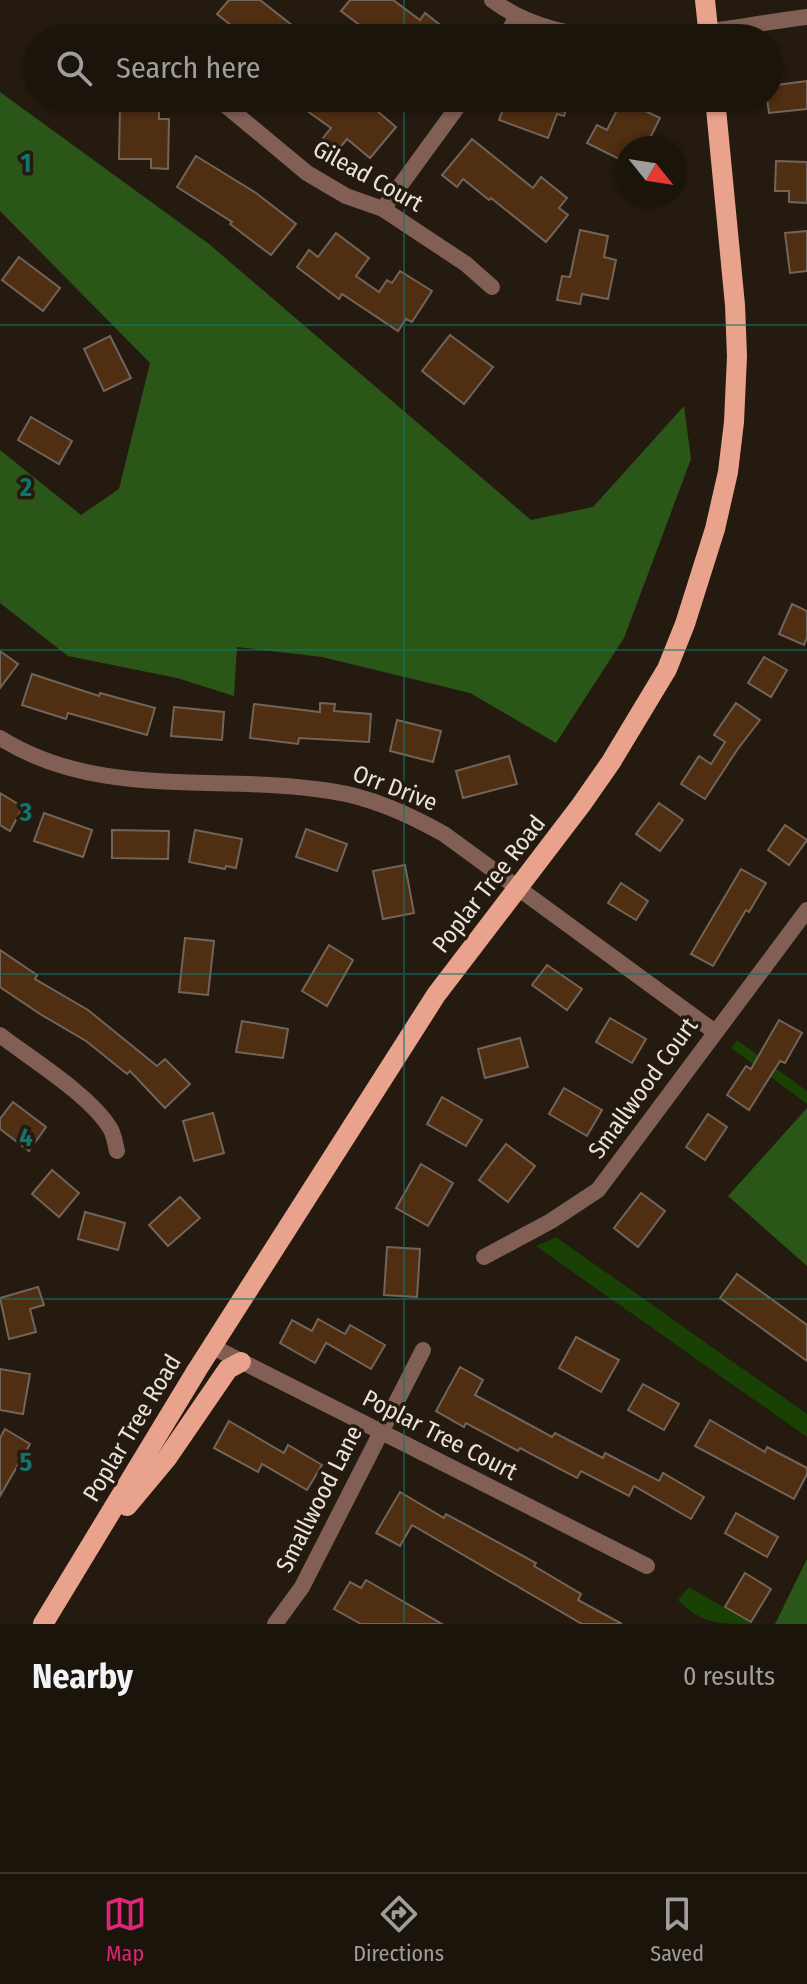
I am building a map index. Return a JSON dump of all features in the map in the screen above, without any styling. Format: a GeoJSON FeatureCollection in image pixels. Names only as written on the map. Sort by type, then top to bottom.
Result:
{"type":"FeatureCollection","features":[{"type":"Feature","properties":{"kind":"main road"},"geometry":{"type":"LineString","coordinates":[[705,0],[708,24]]}},
{"type":"Feature","properties":{"kind":"main road","name":"Poplar Tree Road"},"geometry":{"type":"LineString","coordinates":[[43,1624],[213,1347],[436,995],[520,889],[611,762],[667,669],[685,624],[715,529],[728,472],[734,422],[737,356],[735,305],[716,112]]}},
{"type":"Feature","properties":{"kind":"main road"},"geometry":{"type":"LineString","coordinates":[[88,1552],[167,1458],[228,1369],[241,1362]]}},
{"type":"Feature","properties":{"kind":"street"},"geometry":{"type":"LineString","coordinates":[[492,0],[517,16],[543,24]]}},
{"type":"Feature","properties":{"kind":"street"},"geometry":{"type":"LineString","coordinates":[[513,24],[517,16]]}},
{"type":"Feature","properties":{"kind":"street"},"geometry":{"type":"LineString","coordinates":[[767,24],[807,17]]}},
{"type":"Feature","properties":{"kind":"street","name":"Gilead Court"},"geometry":{"type":"LineString","coordinates":[[234,112],[307,173],[346,196],[383,209],[455,256],[492,287]]}},
{"type":"Feature","properties":{"kind":"street"},"geometry":{"type":"LineString","coordinates":[[383,209],[454,112]]}},
{"type":"Feature","properties":{"kind":"street","name":"Orr Drive"},"geometry":{"type":"LineString","coordinates":[[0,738],[54,763],[108,778],[300,787],[367,799],[399,811],[444,834],[715,1032]]}},
{"type":"Feature","properties":{"kind":"street","name":"Smallwood Court"},"geometry":{"type":"LineString","coordinates":[[484,1257],[551,1221],[598,1190],[807,910]]}},
{"type":"Feature","properties":{"kind":"street"},"geometry":{"type":"LineString","coordinates":[[0,1035],[93,1108],[111,1130],[117,1151]]}},
{"type":"Feature","properties":{"kind":"street","name":"Poplar Tree Court"},"geometry":{"type":"LineString","coordinates":[[213,1347],[647,1566]]}},
{"type":"Feature","properties":{"kind":"street","name":"Smallwood Lane"},"geometry":{"type":"LineString","coordinates":[[283,1621],[423,1350]]}},
{"type":"Feature","properties":{"kind":"green space"},"geometry":{"type":"Polygon","coordinates":[[[0,92],[209,244],[531,520],[593,507],[684,406],[691,459],[624,638],[556,743],[470,693],[322,657],[237,647],[234,696],[177,678],[68,656],[0,603],[0,450],[81,515],[119,489],[150,363],[0,211],[0,92]]]}},
{"type":"Feature","properties":{"kind":"green space"},"geometry":{"type":"Polygon","coordinates":[[[737,1040],[807,1091],[807,1104],[731,1048],[737,1040]]]}},
{"type":"Feature","properties":{"kind":"green space"},"geometry":{"type":"Polygon","coordinates":[[[807,1108],[807,1266],[728,1196],[807,1108]]]}},
{"type":"Feature","properties":{"kind":"green space"},"geometry":{"type":"Polygon","coordinates":[[[556,1237],[807,1414],[807,1437],[536,1246],[556,1237]]]}},
{"type":"Feature","properties":{"kind":"green space"},"geometry":{"type":"Polygon","coordinates":[[[807,1559],[807,1624],[775,1624],[807,1559]]]}},
{"type":"Feature","properties":{"kind":"green space"},"geometry":{"type":"Polygon","coordinates":[[[689,1587],[752,1624],[720,1623],[695,1614],[678,1600],[689,1587]]]}},
{"type":"Feature","properties":{"kind":"building"},"geometry":{"type":"Polygon","coordinates":[[[229,0],[260,0],[290,24],[230,24],[217,14],[229,0]]]}},
{"type":"Feature","properties":{"kind":"building"},"geometry":{"type":"Polygon","coordinates":[[[350,0],[393,0],[420,20],[425,13],[439,24],[358,24],[341,11],[350,0]]]}},
{"type":"Feature","properties":{"kind":"building"},"geometry":{"type":"Polygon","coordinates":[[[807,81],[807,109],[783,112],[783,84],[807,81]]]}},
{"type":"Feature","properties":{"kind":"building"},"geometry":{"type":"Polygon","coordinates":[[[120,112],[159,112],[159,119],[169,119],[168,169],[151,168],[151,159],[119,159],[120,112]]]}},
{"type":"Feature","properties":{"kind":"building"},"geometry":{"type":"Polygon","coordinates":[[[309,112],[378,112],[396,127],[370,158],[347,139],[338,150],[323,138],[331,128],[309,112]]]}},
{"type":"Feature","properties":{"kind":"building"},"geometry":{"type":"Polygon","coordinates":[[[502,112],[565,112],[564,116],[557,114],[548,138],[499,120],[502,112]]]}},
{"type":"Feature","properties":{"kind":"building"},"geometry":{"type":"Polygon","coordinates":[[[616,112],[647,112],[660,118],[651,136],[615,136],[615,157],[587,143],[597,125],[607,130],[616,112]]]}},
{"type":"Feature","properties":{"kind":"building"},"geometry":{"type":"Polygon","coordinates":[[[472,139],[533,188],[541,177],[567,198],[559,208],[568,215],[546,242],[463,179],[457,187],[442,175],[472,139]]]}},
{"type":"Feature","properties":{"kind":"building"},"geometry":{"type":"Polygon","coordinates":[[[196,156],[256,193],[296,224],[271,255],[230,224],[232,222],[177,187],[196,156]]]}},
{"type":"Feature","properties":{"kind":"building"},"geometry":{"type":"Polygon","coordinates":[[[776,161],[807,162],[807,203],[789,202],[789,191],[775,191],[776,161]]]}},
{"type":"Feature","properties":{"kind":"building"},"geometry":{"type":"Polygon","coordinates":[[[580,230],[608,236],[604,257],[616,260],[608,299],[582,294],[580,304],[557,300],[562,276],[570,277],[580,230]]]}},
{"type":"Feature","properties":{"kind":"building"},"geometry":{"type":"Polygon","coordinates":[[[807,231],[807,271],[790,273],[785,233],[807,231]]]}},
{"type":"Feature","properties":{"kind":"building"},"geometry":{"type":"Polygon","coordinates":[[[336,233],[369,258],[356,276],[379,292],[387,280],[392,283],[400,271],[432,291],[412,322],[406,319],[398,331],[342,294],[339,299],[297,267],[309,250],[318,257],[336,233]]]}},
{"type":"Feature","properties":{"kind":"building"},"geometry":{"type":"Polygon","coordinates":[[[19,257],[60,288],[43,311],[2,280],[19,257]]]}},
{"type":"Feature","properties":{"kind":"building"},"geometry":{"type":"Polygon","coordinates":[[[450,335],[493,367],[464,404],[422,371],[450,335]]]}},
{"type":"Feature","properties":{"kind":"building"},"geometry":{"type":"Polygon","coordinates":[[[110,336],[131,378],[104,391],[84,349],[110,336]]]}},
{"type":"Feature","properties":{"kind":"building"},"geometry":{"type":"Polygon","coordinates":[[[31,417],[72,441],[59,464],[18,440],[31,417]]]}},
{"type":"Feature","properties":{"kind":"building"},"geometry":{"type":"Polygon","coordinates":[[[792,604],[807,611],[804,645],[779,634],[792,604]]]}},
{"type":"Feature","properties":{"kind":"building"},"geometry":{"type":"Polygon","coordinates":[[[0,651],[18,664],[0,688],[0,651]]]}},
{"type":"Feature","properties":{"kind":"building"},"geometry":{"type":"Polygon","coordinates":[[[764,657],[787,670],[771,697],[748,683],[764,657]]]}},
{"type":"Feature","properties":{"kind":"building"},"geometry":{"type":"Polygon","coordinates":[[[32,674],[99,696],[100,693],[155,708],[147,735],[68,713],[66,719],[22,705],[32,674]]]}},
{"type":"Feature","properties":{"kind":"building"},"geometry":{"type":"Polygon","coordinates":[[[320,703],[335,704],[334,711],[371,714],[369,742],[299,738],[298,744],[250,738],[254,704],[320,712],[320,703]]]}},
{"type":"Feature","properties":{"kind":"building"},"geometry":{"type":"Polygon","coordinates":[[[736,703],[760,720],[705,799],[681,784],[699,756],[711,764],[725,742],[714,735],[736,703]]]}},
{"type":"Feature","properties":{"kind":"building"},"geometry":{"type":"Polygon","coordinates":[[[174,707],[224,712],[222,740],[171,736],[174,707]]]}},
{"type":"Feature","properties":{"kind":"building"},"geometry":{"type":"Polygon","coordinates":[[[397,720],[441,731],[433,762],[390,751],[397,720]]]}},
{"type":"Feature","properties":{"kind":"building"},"geometry":{"type":"Polygon","coordinates":[[[509,756],[517,784],[463,798],[456,771],[509,756]]]}},
{"type":"Feature","properties":{"kind":"building"},"geometry":{"type":"Polygon","coordinates":[[[0,793],[23,807],[10,831],[0,825],[0,793]]]}},
{"type":"Feature","properties":{"kind":"building"},"geometry":{"type":"Polygon","coordinates":[[[659,803],[683,820],[660,851],[636,834],[659,803]]]}},
{"type":"Feature","properties":{"kind":"building"},"geometry":{"type":"Polygon","coordinates":[[[44,813],[92,830],[83,857],[34,841],[44,813]]]}},
{"type":"Feature","properties":{"kind":"building"},"geometry":{"type":"Polygon","coordinates":[[[785,825],[807,840],[789,865],[768,850],[785,825]]]}},
{"type":"Feature","properties":{"kind":"building"},"geometry":{"type":"Polygon","coordinates":[[[306,829],[347,844],[337,871],[296,857],[306,829]]]}},
{"type":"Feature","properties":{"kind":"building"},"geometry":{"type":"Polygon","coordinates":[[[112,830],[169,831],[168,859],[112,858],[112,830]]]}},
{"type":"Feature","properties":{"kind":"building"},"geometry":{"type":"Polygon","coordinates":[[[195,830],[242,839],[236,868],[189,862],[195,830]]]}},
{"type":"Feature","properties":{"kind":"building"},"geometry":{"type":"Polygon","coordinates":[[[405,865],[414,913],[383,919],[373,871],[405,865]]]}},
{"type":"Feature","properties":{"kind":"building"},"geometry":{"type":"Polygon","coordinates":[[[741,869],[766,883],[713,966],[691,954],[741,869]]]}},
{"type":"Feature","properties":{"kind":"building"},"geometry":{"type":"Polygon","coordinates":[[[621,883],[648,901],[636,920],[608,903],[621,883]]]}},
{"type":"Feature","properties":{"kind":"building"},"geometry":{"type":"Polygon","coordinates":[[[185,938],[214,941],[208,995],[179,992],[185,938]]]}},
{"type":"Feature","properties":{"kind":"building"},"geometry":{"type":"Polygon","coordinates":[[[329,945],[353,960],[327,1006],[302,991],[329,945]]]}},
{"type":"Feature","properties":{"kind":"building"},"geometry":{"type":"Polygon","coordinates":[[[0,950],[37,975],[35,979],[88,1010],[157,1066],[165,1059],[190,1084],[165,1108],[130,1071],[127,1074],[86,1041],[0,987],[0,950]]]}},
{"type":"Feature","properties":{"kind":"building"},"geometry":{"type":"Polygon","coordinates":[[[547,965],[582,989],[567,1010],[532,985],[547,965]]]}},
{"type":"Feature","properties":{"kind":"building"},"geometry":{"type":"Polygon","coordinates":[[[610,1018],[646,1039],[632,1063],[596,1042],[610,1018]]]}},
{"type":"Feature","properties":{"kind":"building"},"geometry":{"type":"Polygon","coordinates":[[[779,1020],[802,1033],[785,1063],[780,1061],[749,1110],[727,1095],[746,1066],[751,1069],[779,1020]]]}},
{"type":"Feature","properties":{"kind":"building"},"geometry":{"type":"Polygon","coordinates":[[[242,1021],[288,1029],[283,1058],[236,1052],[242,1021]]]}},
{"type":"Feature","properties":{"kind":"building"},"geometry":{"type":"Polygon","coordinates":[[[520,1038],[528,1067],[485,1078],[478,1049],[520,1038]]]}},
{"type":"Feature","properties":{"kind":"building"},"geometry":{"type":"Polygon","coordinates":[[[564,1088],[602,1110],[587,1136],[549,1114],[564,1088]]]}},
{"type":"Feature","properties":{"kind":"building"},"geometry":{"type":"Polygon","coordinates":[[[442,1097],[482,1120],[466,1146],[427,1124],[442,1097]]]}},
{"type":"Feature","properties":{"kind":"building"},"geometry":{"type":"Polygon","coordinates":[[[13,1102],[46,1127],[29,1151],[0,1129],[0,1119],[13,1102]]]}},
{"type":"Feature","properties":{"kind":"building"},"geometry":{"type":"Polygon","coordinates":[[[213,1113],[224,1153],[194,1161],[183,1121],[213,1113]]]}},
{"type":"Feature","properties":{"kind":"building"},"geometry":{"type":"Polygon","coordinates":[[[708,1114],[727,1127],[705,1160],[686,1147],[708,1114]]]}},
{"type":"Feature","properties":{"kind":"building"},"geometry":{"type":"Polygon","coordinates":[[[506,1144],[535,1166],[508,1202],[479,1180],[506,1144]]]}},
{"type":"Feature","properties":{"kind":"building"},"geometry":{"type":"Polygon","coordinates":[[[421,1164],[453,1183],[428,1226],[396,1208],[421,1164]]]}},
{"type":"Feature","properties":{"kind":"building"},"geometry":{"type":"Polygon","coordinates":[[[52,1170],[79,1193],[59,1217],[32,1194],[52,1170]]]}},
{"type":"Feature","properties":{"kind":"building"},"geometry":{"type":"Polygon","coordinates":[[[641,1193],[665,1211],[638,1247],[614,1228],[641,1193]]]}},
{"type":"Feature","properties":{"kind":"building"},"geometry":{"type":"Polygon","coordinates":[[[180,1197],[200,1218],[168,1246],[149,1225],[180,1197]]]}},
{"type":"Feature","properties":{"kind":"building"},"geometry":{"type":"Polygon","coordinates":[[[85,1212],[125,1223],[118,1250],[78,1239],[85,1212]]]}},
{"type":"Feature","properties":{"kind":"building"},"geometry":{"type":"Polygon","coordinates":[[[387,1247],[420,1249],[417,1297],[384,1295],[387,1247]]]}},
{"type":"Feature","properties":{"kind":"building"},"geometry":{"type":"Polygon","coordinates":[[[737,1274],[807,1325],[807,1361],[720,1298],[737,1274]]]}},
{"type":"Feature","properties":{"kind":"building"},"geometry":{"type":"Polygon","coordinates":[[[38,1287],[44,1305],[30,1309],[36,1332],[9,1339],[0,1298],[38,1287]]]}},
{"type":"Feature","properties":{"kind":"building"},"geometry":{"type":"Polygon","coordinates":[[[318,1319],[345,1334],[350,1325],[385,1345],[371,1369],[326,1343],[315,1363],[280,1343],[292,1320],[312,1331],[318,1319]]]}},
{"type":"Feature","properties":{"kind":"building"},"geometry":{"type":"Polygon","coordinates":[[[576,1337],[619,1360],[601,1392],[559,1368],[576,1337]]]}},
{"type":"Feature","properties":{"kind":"building"},"geometry":{"type":"Polygon","coordinates":[[[460,1367],[483,1380],[475,1395],[552,1437],[555,1433],[603,1458],[605,1453],[659,1481],[663,1473],[704,1497],[691,1519],[634,1486],[629,1496],[581,1471],[577,1478],[520,1448],[518,1451],[436,1411],[460,1367]]]}},
{"type":"Feature","properties":{"kind":"building"},"geometry":{"type":"Polygon","coordinates":[[[0,1369],[30,1374],[23,1414],[0,1410],[0,1369]]]}},
{"type":"Feature","properties":{"kind":"building"},"geometry":{"type":"Polygon","coordinates":[[[643,1384],[679,1404],[664,1430],[628,1410],[643,1384]]]}},
{"type":"Feature","properties":{"kind":"building"},"geometry":{"type":"Polygon","coordinates":[[[710,1420],[765,1452],[767,1447],[807,1468],[794,1499],[695,1446],[710,1420]]]}},
{"type":"Feature","properties":{"kind":"building"},"geometry":{"type":"Polygon","coordinates":[[[229,1421],[284,1453],[288,1445],[322,1465],[307,1490],[262,1464],[258,1472],[214,1448],[229,1421]]]}},
{"type":"Feature","properties":{"kind":"building"},"geometry":{"type":"Polygon","coordinates":[[[5,1429],[30,1444],[0,1496],[0,1438],[5,1429]]]}},
{"type":"Feature","properties":{"kind":"building"},"geometry":{"type":"Polygon","coordinates":[[[400,1492],[444,1518],[446,1514],[536,1563],[534,1566],[581,1594],[578,1600],[622,1624],[582,1624],[412,1525],[400,1546],[376,1533],[400,1492]]]}},
{"type":"Feature","properties":{"kind":"building"},"geometry":{"type":"Polygon","coordinates":[[[736,1513],[778,1537],[767,1557],[725,1533],[736,1513]]]}},
{"type":"Feature","properties":{"kind":"building"},"geometry":{"type":"Polygon","coordinates":[[[745,1573],[771,1589],[751,1622],[725,1607],[745,1573]]]}},
{"type":"Feature","properties":{"kind":"building"},"geometry":{"type":"Polygon","coordinates":[[[366,1580],[442,1624],[361,1624],[334,1609],[350,1582],[361,1588],[366,1580]]]}}]}
